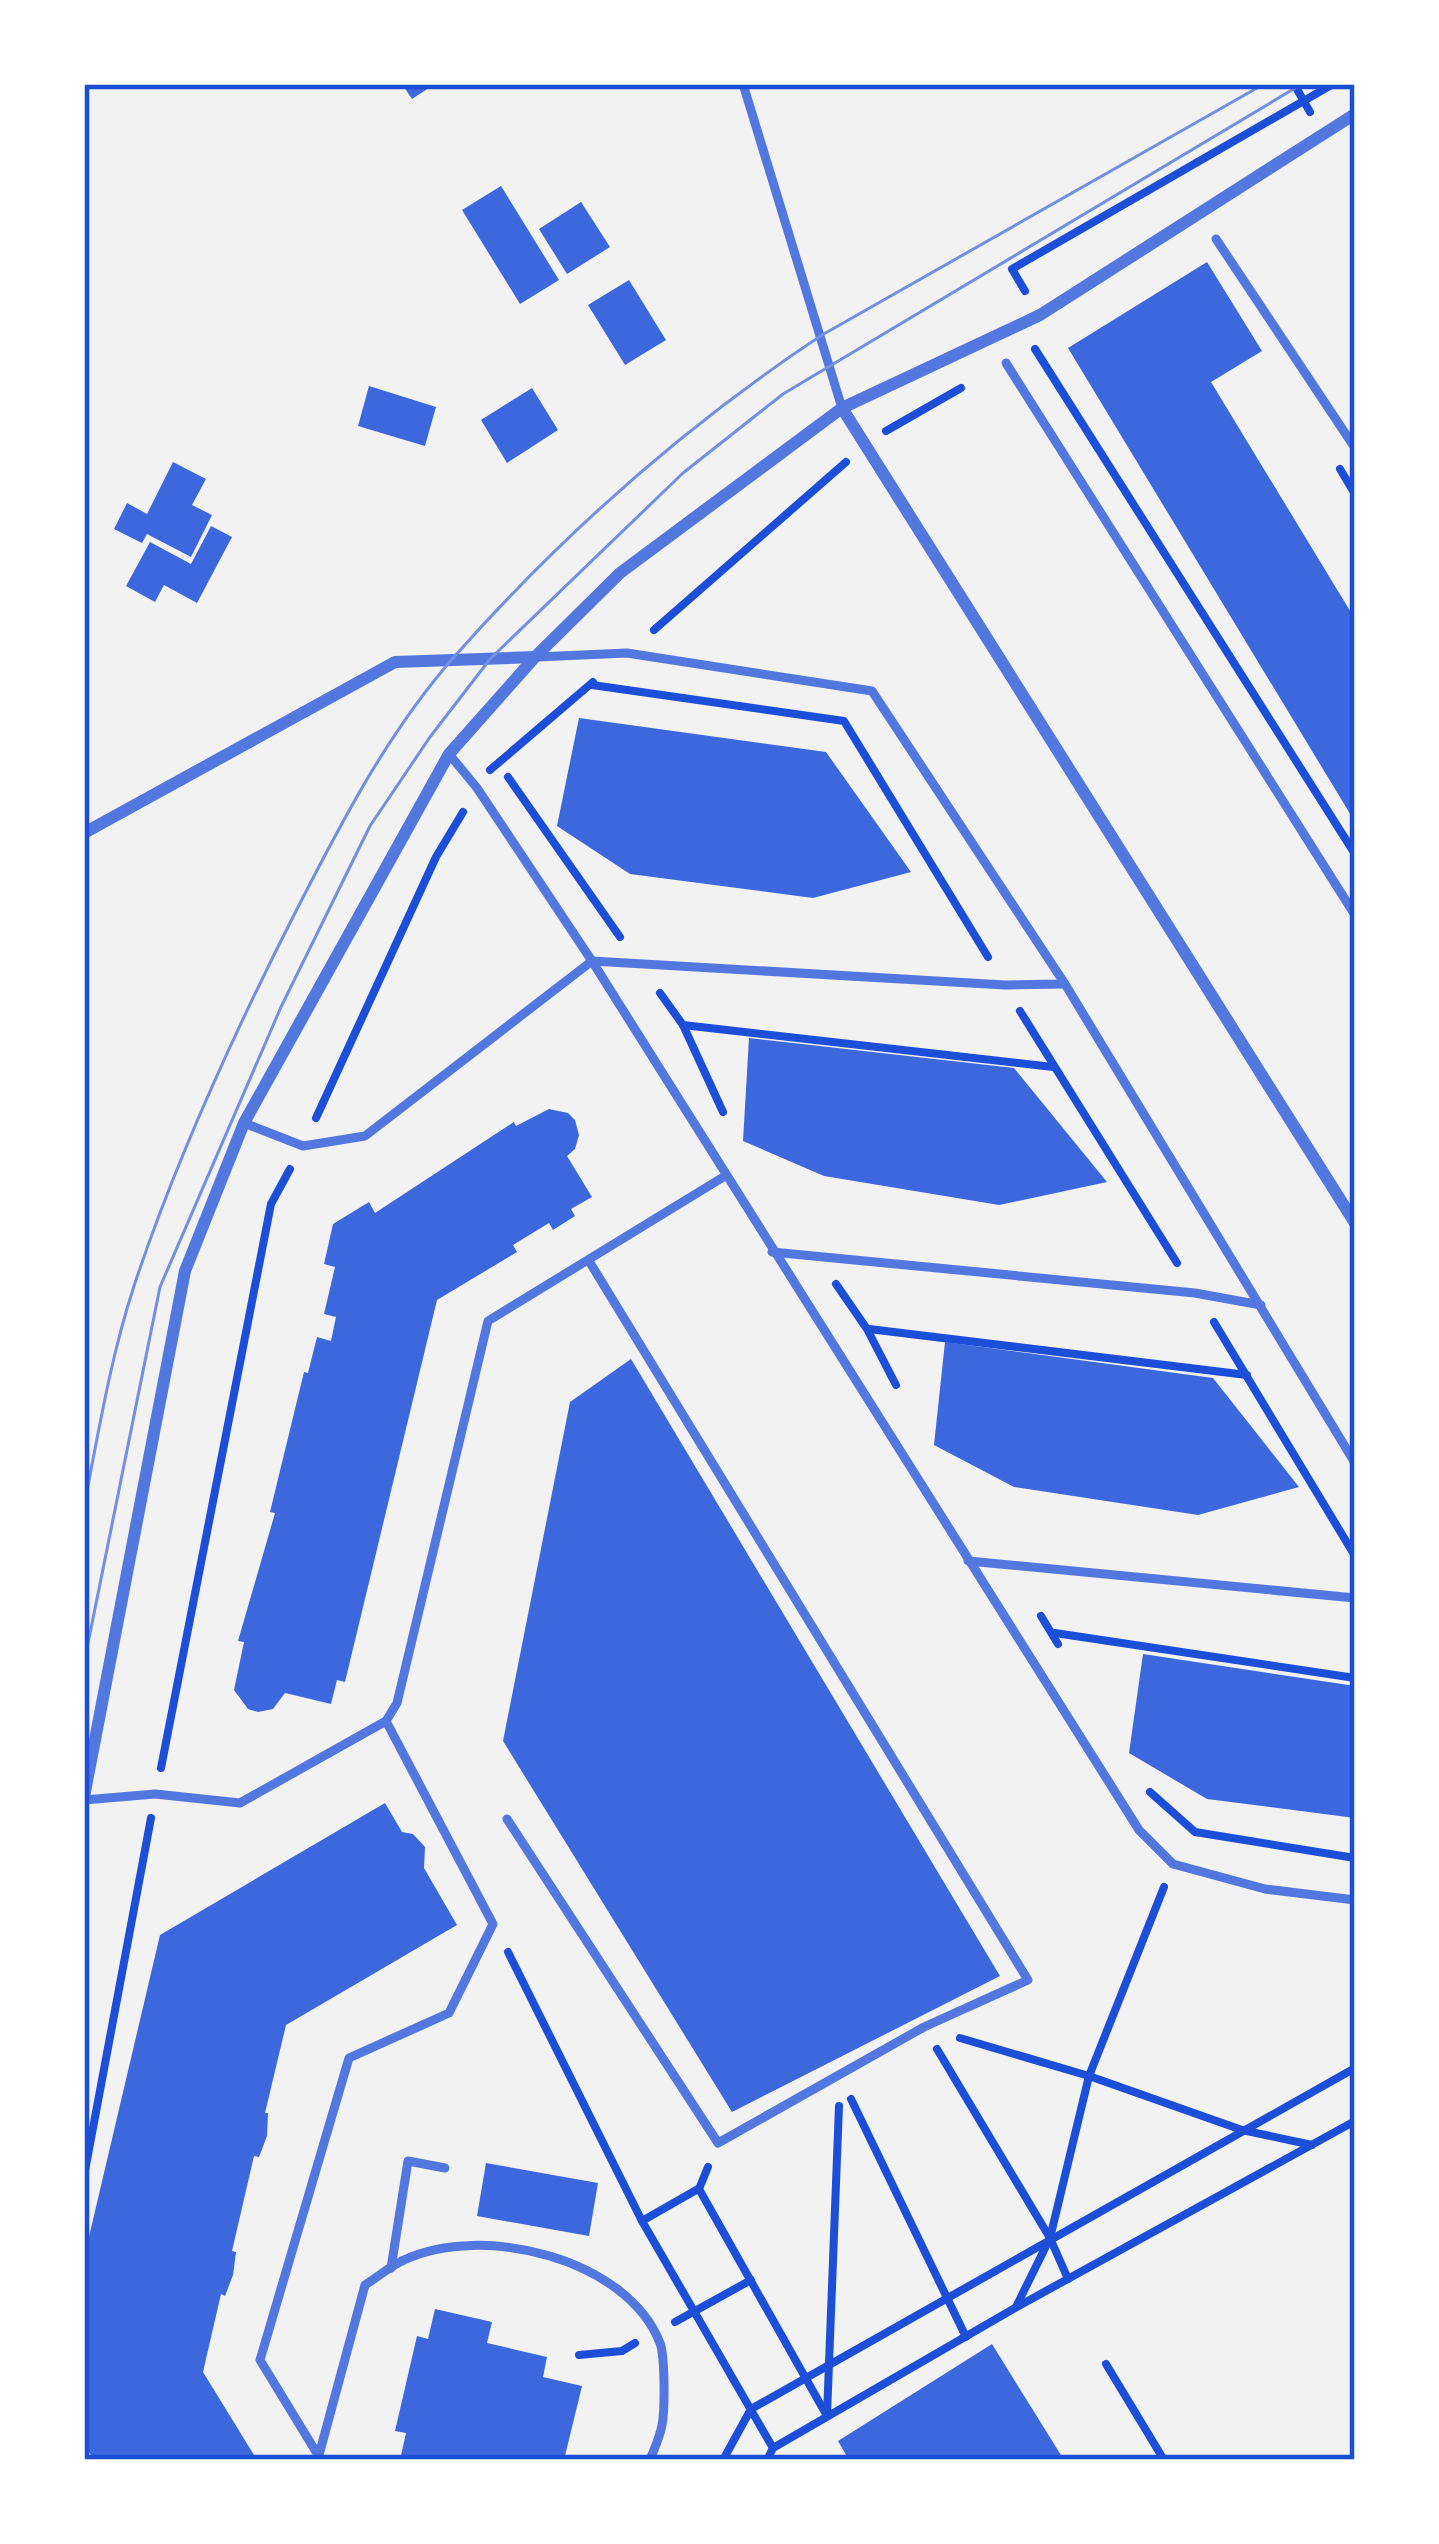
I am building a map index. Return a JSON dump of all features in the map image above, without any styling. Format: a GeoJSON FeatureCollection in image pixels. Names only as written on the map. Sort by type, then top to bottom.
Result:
{"type":"FeatureCollection","features":[{"type":"Feature","properties":{"kind":"street"},"geometry":{"type":"LineString","coordinates":[[84,1799],[185,1271],[244,1123],[448,754],[620,573],[842,408],[1040,315],[1355,114]]}},
{"type":"Feature","properties":{"kind":"street"},"geometry":{"type":"LineString","coordinates":[[842,408],[1355,1223]]}},
{"type":"Feature","properties":{"kind":"street"},"geometry":{"type":"LineString","coordinates":[[84,833],[395,662],[536,657]]}},
{"type":"Feature","properties":{"kind":"lane"},"geometry":{"type":"LineString","coordinates":[[743,84],[842,408]]}},
{"type":"Feature","properties":{"kind":"lane"},"geometry":{"type":"LineString","coordinates":[[1216,239],[1355,448]]}},
{"type":"Feature","properties":{"kind":"lane"},"geometry":{"type":"LineString","coordinates":[[1006,363],[1355,915]]}},
{"type":"Feature","properties":{"kind":"lane"},"geometry":{"type":"LineString","coordinates":[[536,657],[627,653],[872,691],[1065,983],[1355,1462]]}},
{"type":"Feature","properties":{"kind":"lane"},"geometry":{"type":"LineString","coordinates":[[448,754],[477,788],[592,961],[1139,1830],[1173,1864],[1265,1889],[1355,1900]]}},
{"type":"Feature","properties":{"kind":"lane"},"geometry":{"type":"LineString","coordinates":[[244,1123],[302,1146],[365,1136],[592,961],[1005,986],[1065,983]]}},
{"type":"Feature","properties":{"kind":"lane"},"geometry":{"type":"LineString","coordinates":[[84,1799],[155,1794],[240,1803],[386,1721],[397,1703],[488,1321],[724,1176]]}},
{"type":"Feature","properties":{"kind":"lane"},"geometry":{"type":"LineString","coordinates":[[772,1252],[1195,1292],[1261,1305]]}},
{"type":"Feature","properties":{"kind":"lane"},"geometry":{"type":"LineString","coordinates":[[507,1819],[718,2143],[924,2027],[1028,1979],[589,1261]]}},
{"type":"Feature","properties":{"kind":"lane"},"geometry":{"type":"LineString","coordinates":[[968,1561],[1355,1598]]}},
{"type":"Feature","properties":{"kind":"lane"},"geometry":{"type":"LineString","coordinates":[[320,2458],[260,2360],[349,2058],[449,2012],[494,1924],[386,1721]]}},
{"type":"Feature","properties":{"kind":"lane"},"geometry":{"type":"LineString","coordinates":[[391,2268],[409,2161],[445,2168]]}},
{"type":"Feature","properties":{"kind":"lane"},"geometry":{"type":"LineString","coordinates":[[320,2458],[365,2285],[406,2259],[457,2247],[512,2247],[570,2262],[628,2293],[662,2345],[662,2426],[650,2460]]}},
{"type":"Feature","properties":{"kind":"path"},"geometry":{"type":"LineString","coordinates":[[1040,315],[1012,269],[1333,84]]}},
{"type":"Feature","properties":{"kind":"path"},"geometry":{"type":"LineString","coordinates":[[1034,348],[1355,854]]}},
{"type":"Feature","properties":{"kind":"path"},"geometry":{"type":"LineString","coordinates":[[84,2176],[271,1204],[436,857],[496,761],[830,479],[864,443],[1006,363]]}},
{"type":"Feature","properties":{"kind":"path"},"geometry":{"type":"LineString","coordinates":[[590,685],[844,721],[1355,1556]]}},
{"type":"Feature","properties":{"kind":"path"},"geometry":{"type":"LineString","coordinates":[[496,761],[683,1025],[730,1126]]}},
{"type":"Feature","properties":{"kind":"path"},"geometry":{"type":"LineString","coordinates":[[683,1025],[1054,1067]]}},
{"type":"Feature","properties":{"kind":"path"},"geometry":{"type":"LineString","coordinates":[[816,1256],[867,1329],[897,1388]]}},
{"type":"Feature","properties":{"kind":"path"},"geometry":{"type":"LineString","coordinates":[[867,1329],[1247,1375]]}},
{"type":"Feature","properties":{"kind":"path"},"geometry":{"type":"LineString","coordinates":[[1006,1565],[1064,1654]]}},
{"type":"Feature","properties":{"kind":"path"},"geometry":{"type":"LineString","coordinates":[[1053,1633],[1355,1678]]}},
{"type":"Feature","properties":{"kind":"path"},"geometry":{"type":"LineString","coordinates":[[1147,1788],[1195,1832],[1355,1858]]}},
{"type":"Feature","properties":{"kind":"path"},"geometry":{"type":"LineString","coordinates":[[1015,2308],[1050,2238],[1089,2076],[1173,1864],[1195,1832]]}},
{"type":"Feature","properties":{"kind":"path"},"geometry":{"type":"LineString","coordinates":[[494,1924],[642,2222],[773,2448]]}},
{"type":"Feature","properties":{"kind":"path"},"geometry":{"type":"LineString","coordinates":[[924,2027],[1089,2076],[1242,2130],[1312,2145]]}},
{"type":"Feature","properties":{"kind":"path"},"geometry":{"type":"LineString","coordinates":[[924,2027],[1050,2238],[1068,2279]]}},
{"type":"Feature","properties":{"kind":"path"},"geometry":{"type":"LineString","coordinates":[[723,2460],[751,2409],[1355,2068]]}},
{"type":"Feature","properties":{"kind":"path"},"geometry":{"type":"LineString","coordinates":[[840,2075],[965,2337]]}},
{"type":"Feature","properties":{"kind":"path"},"geometry":{"type":"LineString","coordinates":[[827,2416],[840,2075]]}},
{"type":"Feature","properties":{"kind":"path"},"geometry":{"type":"LineString","coordinates":[[767,2460],[773,2448],[827,2416],[1355,2121]]}},
{"type":"Feature","properties":{"kind":"path"},"geometry":{"type":"LineString","coordinates":[[642,2222],[699,2189],[718,2143]]}},
{"type":"Feature","properties":{"kind":"path"},"geometry":{"type":"LineString","coordinates":[[699,2189],[827,2416]]}},
{"type":"Feature","properties":{"kind":"path"},"geometry":{"type":"LineString","coordinates":[[1106,2364],[1164,2460]]}},
{"type":"Feature","properties":{"kind":"building"},"geometry":{"type":"Polygon","coordinates":[[[402,84],[435,84],[412,99],[402,84]]]}},
{"type":"Feature","properties":{"kind":"building"},"geometry":{"type":"Polygon","coordinates":[[[501,186],[559,280],[520,304],[462,210],[501,186]]]}},
{"type":"Feature","properties":{"kind":"building"},"geometry":{"type":"Polygon","coordinates":[[[581,202],[610,247],[567,274],[539,229],[581,202]]]}},
{"type":"Feature","properties":{"kind":"building"},"geometry":{"type":"Polygon","coordinates":[[[1207,262],[1262,351],[1211,382],[1355,619],[1355,822],[1068,348],[1207,262]]]}},
{"type":"Feature","properties":{"kind":"building"},"geometry":{"type":"Polygon","coordinates":[[[629,280],[666,340],[625,365],[588,305],[629,280]]]}},
{"type":"Feature","properties":{"kind":"building"},"geometry":{"type":"Polygon","coordinates":[[[369,386],[436,407],[425,446],[358,426],[369,386]]]}},
{"type":"Feature","properties":{"kind":"building"},"geometry":{"type":"Polygon","coordinates":[[[532,388],[558,430],[507,463],[481,420],[532,388]]]}},
{"type":"Feature","properties":{"kind":"building"},"geometry":{"type":"Polygon","coordinates":[[[173,462],[206,479],[192,505],[212,515],[191,557],[147,534],[142,543],[114,529],[127,503],[147,514],[173,462]]]}},
{"type":"Feature","properties":{"kind":"building"},"geometry":{"type":"Polygon","coordinates":[[[211,526],[232,537],[197,603],[164,585],[155,602],[126,586],[150,542],[191,564],[211,526]]]}},
{"type":"Feature","properties":{"kind":"building"},"geometry":{"type":"Polygon","coordinates":[[[579,718],[826,752],[911,872],[813,898],[630,874],[557,826],[579,718]]]}},
{"type":"Feature","properties":{"kind":"building"},"geometry":{"type":"Polygon","coordinates":[[[749,1038],[1014,1068],[1107,1182],[999,1205],[824,1176],[743,1141],[749,1038]]]}},
{"type":"Feature","properties":{"kind":"building"},"geometry":{"type":"Polygon","coordinates":[[[549,1109],[568,1113],[575,1120],[579,1135],[567,1156],[592,1197],[571,1209],[575,1216],[553,1230],[549,1223],[513,1245],[517,1252],[437,1300],[345,1682],[337,1680],[331,1704],[285,1693],[273,1709],[248,1709],[234,1690],[244,1642],[238,1641],[275,1513],[270,1512],[304,1372],[308,1373],[317,1337],[331,1341],[336,1317],[324,1314],[335,1267],[324,1264],[333,1224],[369,1202],[375,1213],[514,1122],[516,1126],[549,1109]]]}},
{"type":"Feature","properties":{"kind":"building"},"geometry":{"type":"Polygon","coordinates":[[[945,1342],[1213,1378],[1299,1487],[1198,1515],[1014,1487],[934,1445],[945,1342]]]}},
{"type":"Feature","properties":{"kind":"building"},"geometry":{"type":"Polygon","coordinates":[[[631,1359],[1000,1976],[732,2112],[503,1741],[570,1402],[631,1359]]]}},
{"type":"Feature","properties":{"kind":"building"},"geometry":{"type":"Polygon","coordinates":[[[1143,1654],[1355,1686],[1355,1818],[1207,1799],[1129,1753],[1143,1654]]]}},
{"type":"Feature","properties":{"kind":"building"},"geometry":{"type":"Polygon","coordinates":[[[385,1803],[402,1832],[413,1834],[425,1847],[424,1868],[457,1925],[286,2025],[265,2113],[267,2136],[259,2157],[254,2156],[232,2251],[236,2252],[233,2275],[225,2296],[221,2294],[203,2372],[257,2460],[94,2460],[84,2444],[84,2258],[160,1935],[385,1803]]]}},
{"type":"Feature","properties":{"kind":"building"},"geometry":{"type":"Polygon","coordinates":[[[486,2163],[598,2183],[589,2236],[477,2216],[486,2163]]]}},
{"type":"Feature","properties":{"kind":"building"},"geometry":{"type":"Polygon","coordinates":[[[435,2309],[492,2322],[487,2343],[547,2357],[543,2377],[582,2386],[564,2460],[400,2460],[406,2433],[395,2431],[417,2336],[428,2339],[435,2309]]]}},
{"type":"Feature","properties":{"kind":"building"},"geometry":{"type":"Polygon","coordinates":[[[992,2344],[1064,2460],[849,2460],[838,2441],[992,2344]]]}},
{"type":"Feature","properties":{"kind":"tram line"},"geometry":{"type":"LineString","coordinates":[[84,1507],[126,1313],[168,1191],[208,1096],[348,812],[408,716],[454,657],[582,525],[674,444],[772,370],[822,335],[1264,84]]}},
{"type":"Feature","properties":{"kind":"tram line"},"geometry":{"type":"LineString","coordinates":[[84,1663],[160,1287],[281,1007],[370,826],[490,659],[683,473],[783,394],[1302,84]]}}]}
